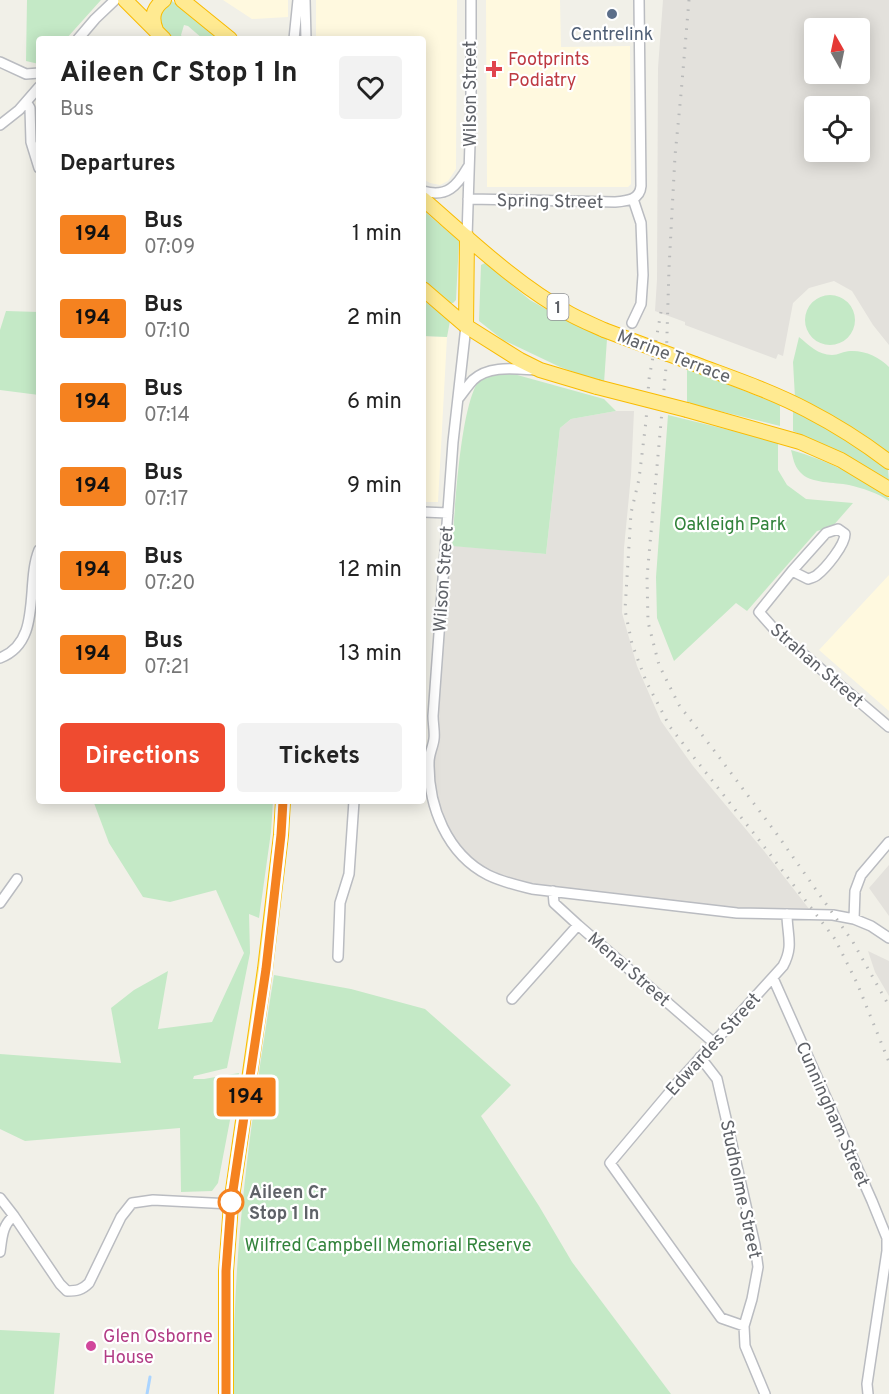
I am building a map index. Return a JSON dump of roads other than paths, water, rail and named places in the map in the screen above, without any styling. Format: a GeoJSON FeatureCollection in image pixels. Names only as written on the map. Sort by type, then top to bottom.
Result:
{"type":"FeatureCollection","features":[{"type":"Feature","properties":{"kind":"highway"},"geometry":{"type":"LineString","coordinates":[[125,0],[160,35]]}},
{"type":"Feature","properties":{"kind":"highway"},"geometry":{"type":"LineString","coordinates":[[160,35],[153,22],[153,14],[164,0]]}},
{"type":"Feature","properties":{"kind":"highway"},"geometry":{"type":"LineString","coordinates":[[182,0],[227,36]]}},
{"type":"Feature","properties":{"kind":"highway","name":"1"},"geometry":{"type":"LineString","coordinates":[[426,202],[467,237]]}},
{"type":"Feature","properties":{"kind":"highway","name":"Wilson Street"},"geometry":{"type":"LineString","coordinates":[[466,326],[467,237]]}},
{"type":"Feature","properties":{"kind":"highway","name":"Marine Terrace"},"geometry":{"type":"LineString","coordinates":[[467,237],[516,278],[571,315],[604,330],[766,391],[806,409],[860,440],[889,462]]}},
{"type":"Feature","properties":{"kind":"highway"},"geometry":{"type":"LineString","coordinates":[[426,292],[466,326],[540,370],[800,442],[841,460],[889,489]]}},
{"type":"Feature","properties":{"kind":"highway"},"geometry":{"type":"LineString","coordinates":[[426,295],[443,306]]}},
{"type":"Feature","properties":{"kind":"highway"},"geometry":{"type":"LineString","coordinates":[[226,1394],[226,1271],[231,1204],[266,969],[283,804]]}},
{"type":"Feature","properties":{"kind":"street"},"geometry":{"type":"LineString","coordinates":[[81,36],[116,0]]}},
{"type":"Feature","properties":{"kind":"street"},"geometry":{"type":"LineString","coordinates":[[294,36],[298,0]]}},
{"type":"Feature","properties":{"kind":"street"},"geometry":{"type":"LineString","coordinates":[[305,0],[306,36]]}},
{"type":"Feature","properties":{"kind":"street","name":"Wilson Street"},"geometry":{"type":"LineString","coordinates":[[467,237],[471,0]]}},
{"type":"Feature","properties":{"kind":"street"},"geometry":{"type":"LineString","coordinates":[[639,0],[642,231]]}},
{"type":"Feature","properties":{"kind":"street"},"geometry":{"type":"LineString","coordinates":[[286,36],[295,19]]}},
{"type":"Feature","properties":{"kind":"street"},"geometry":{"type":"LineString","coordinates":[[0,62],[26,74],[36,73]]}},
{"type":"Feature","properties":{"kind":"street"},"geometry":{"type":"LineString","coordinates":[[26,74],[36,89]]}},
{"type":"Feature","properties":{"kind":"street"},"geometry":{"type":"LineString","coordinates":[[0,125],[27,103],[36,91]]}},
{"type":"Feature","properties":{"kind":"street"},"geometry":{"type":"LineString","coordinates":[[27,103],[30,108],[31,142],[36,158]]}},
{"type":"Feature","properties":{"kind":"street"},"geometry":{"type":"LineString","coordinates":[[426,192],[437,194],[447,191],[458,182],[470,164]]}},
{"type":"Feature","properties":{"kind":"street"},"geometry":{"type":"LineString","coordinates":[[633,199],[639,194],[641,186]]}},
{"type":"Feature","properties":{"kind":"street","name":"Spring Street"},"geometry":{"type":"LineString","coordinates":[[468,200],[615,202],[633,199]]}},
{"type":"Feature","properties":{"kind":"street","name":"Marine Terrace"},"geometry":{"type":"LineString","coordinates":[[632,323],[642,298],[642,231],[640,217],[633,199]]}},
{"type":"Feature","properties":{"kind":"street","name":"Wilson Street"},"geometry":{"type":"LineString","coordinates":[[466,326],[453,442],[433,716],[434,741],[429,760],[435,807],[445,831],[460,853],[471,864],[487,874],[507,883],[532,889],[737,914],[825,914],[854,919],[871,926],[889,938]]}},
{"type":"Feature","properties":{"kind":"street"},"geometry":{"type":"LineString","coordinates":[[458,399],[481,374],[508,369],[540,370]]}},
{"type":"Feature","properties":{"kind":"street"},"geometry":{"type":"LineString","coordinates":[[426,512],[448,513]]}},
{"type":"Feature","properties":{"kind":"street","name":"Strahan Street"},"geometry":{"type":"LineString","coordinates":[[792,571],[808,579],[816,576],[835,556],[845,541],[845,534],[838,529],[826,533],[792,571],[759,612],[798,651],[889,727]]}},
{"type":"Feature","properties":{"kind":"street"},"geometry":{"type":"LineString","coordinates":[[0,658],[16,648],[25,636],[36,558]]}},
{"type":"Feature","properties":{"kind":"street"},"geometry":{"type":"LineString","coordinates":[[338,957],[340,903],[349,874],[354,804]]}},
{"type":"Feature","properties":{"kind":"street"},"geometry":{"type":"LineString","coordinates":[[854,919],[855,891],[861,875],[889,842]]}},
{"type":"Feature","properties":{"kind":"street"},"geometry":{"type":"LineString","coordinates":[[0,903],[17,879]]}},
{"type":"Feature","properties":{"kind":"street","name":"Menai Street"},"geometry":{"type":"LineString","coordinates":[[553,891],[554,903],[578,926],[713,1042]]}},
{"type":"Feature","properties":{"kind":"street","name":"Edwardes Street"},"geometry":{"type":"LineString","coordinates":[[744,1326],[721,1318],[610,1163],[713,1042],[783,966],[789,955],[790,945],[787,914]]}},
{"type":"Feature","properties":{"kind":"street"},"geometry":{"type":"LineString","coordinates":[[512,999],[578,926]]}},
{"type":"Feature","properties":{"kind":"street","name":"Cunningham Street"},"geometry":{"type":"LineString","coordinates":[[773,978],[868,1191],[886,1238],[887,1251],[867,1384],[868,1394]]}},
{"type":"Feature","properties":{"kind":"street","name":"Studholme Street"},"geometry":{"type":"LineString","coordinates":[[700,1057],[717,1079],[755,1245],[758,1267],[744,1326],[744,1346],[765,1394]]}},
{"type":"Feature","properties":{"kind":"street"},"geometry":{"type":"LineString","coordinates":[[0,1198],[67,1291],[83,1289],[89,1283],[121,1217],[132,1203],[153,1200],[231,1204]]}},
{"type":"Feature","properties":{"kind":"street"},"geometry":{"type":"LineString","coordinates":[[0,1252],[3,1230],[14,1215]]}},
{"type":"Feature","properties":{"kind":"waterway"},"geometry":{"type":"LineString","coordinates":[[147,1394],[150,1377]]}},
{"type":"Feature","properties":{"kind":"railway"},"geometry":{"type":"LineString","coordinates":[[689,0],[675,156],[666,367],[647,577],[648,622],[659,665],[679,705],[776,833],[853,942],[889,1006]]}},
{"type":"Feature","properties":{"kind":"railway"},"geometry":{"type":"LineString","coordinates":[[661,312],[649,379],[639,479],[631,513],[625,610],[632,644],[646,681],[670,727],[835,939],[857,983],[889,1062]]}},
{"type":"Feature","properties":{"kind":"place","name":"Centrelink"},"geometry":{"type":"Point","coordinates":[612,14]}},
{"type":"Feature","properties":{"kind":"place","name":"Footprints Podiatry"},"geometry":{"type":"Point","coordinates":[494,69]}},
{"type":"Feature","properties":{"kind":"place","name":"Aileen Cr Stop 1 In"},"geometry":{"type":"Point","coordinates":[231,1202]}},
{"type":"Feature","properties":{"kind":"place","name":"Glen Osborne House"},"geometry":{"type":"Point","coordinates":[91,1346]}},
{"type":"Feature","properties":{"kind":"park label","name":"Oakleigh Park"},"geometry":{"type":"Point","coordinates":[730,524]}},
{"type":"Feature","properties":{"kind":"park label","name":"Wilfred Campbell Memorial Reserve"},"geometry":{"type":"Point","coordinates":[388,1245]}}]}
